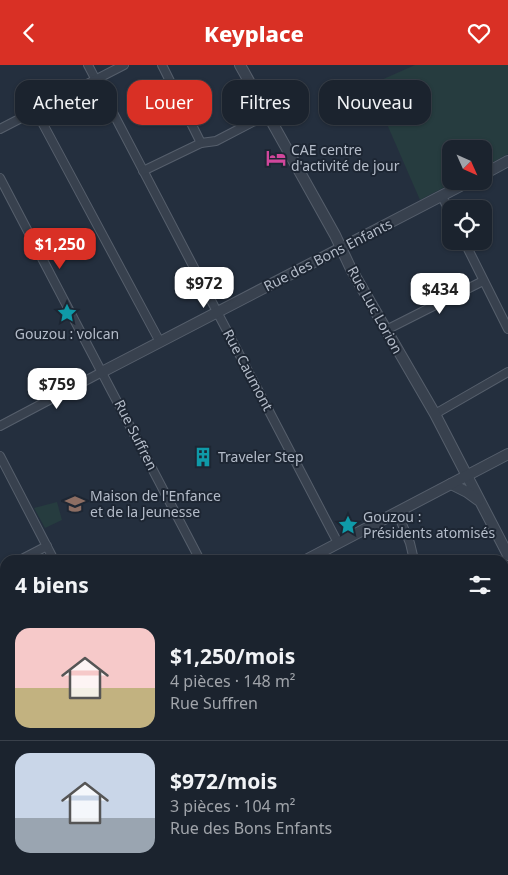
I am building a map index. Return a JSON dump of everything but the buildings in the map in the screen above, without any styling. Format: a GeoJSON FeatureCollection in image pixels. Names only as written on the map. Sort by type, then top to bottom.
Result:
{"type":"FeatureCollection","features":[{"type":"Feature","properties":{"kind":"street","name":"Rue Caumont"},"geometry":{"type":"LineString","coordinates":[[88,65],[96,80]]}},
{"type":"Feature","properties":{"kind":"street"},"geometry":{"type":"LineString","coordinates":[[96,80],[124,65]]}},
{"type":"Feature","properties":{"kind":"street"},"geometry":{"type":"LineString","coordinates":[[162,65],[201,143]]}},
{"type":"Feature","properties":{"kind":"street","name":"Rue Luc Lorion"},"geometry":{"type":"LineString","coordinates":[[240,65],[249,80]]}},
{"type":"Feature","properties":{"kind":"street","name":"Rue Caumont"},"geometry":{"type":"LineString","coordinates":[[117,121],[338,543]]}},
{"type":"Feature","properties":{"kind":"street"},"geometry":{"type":"LineString","coordinates":[[0,129],[15,122]]}},
{"type":"Feature","properties":{"kind":"street"},"geometry":{"type":"LineString","coordinates":[[44,125],[160,342]]}},
{"type":"Feature","properties":{"kind":"street"},"geometry":{"type":"LineString","coordinates":[[143,171],[201,143],[216,141],[247,125]]}},
{"type":"Feature","properties":{"kind":"street","name":"Rue Luc Lorion"},"geometry":{"type":"LineString","coordinates":[[274,125],[386,330],[435,414],[508,555]]}},
{"type":"Feature","properties":{"kind":"street"},"geometry":{"type":"LineString","coordinates":[[492,170],[508,161]]}},
{"type":"Feature","properties":{"kind":"street","name":"Rue Suffren"},"geometry":{"type":"LineString","coordinates":[[0,178],[197,555]]}},
{"type":"Feature","properties":{"kind":"street","name":"Rue des Bons Enfants"},"geometry":{"type":"LineString","coordinates":[[0,426],[453,190]]}},
{"type":"Feature","properties":{"kind":"street"},"geometry":{"type":"LineString","coordinates":[[442,196],[444,200]]}},
{"type":"Feature","properties":{"kind":"street"},"geometry":{"type":"LineString","coordinates":[[468,250],[508,329]]}},
{"type":"Feature","properties":{"kind":"street"},"geometry":{"type":"LineString","coordinates":[[386,330],[484,281]]}},
{"type":"Feature","properties":{"kind":"street"},"geometry":{"type":"LineString","coordinates":[[435,414],[508,372]]}},
{"type":"Feature","properties":{"kind":"street"},"geometry":{"type":"LineString","coordinates":[[315,555],[508,454]]}},
{"type":"Feature","properties":{"kind":"street"},"geometry":{"type":"LineString","coordinates":[[0,456],[52,555]]}},
{"type":"Feature","properties":{"kind":"street"},"geometry":{"type":"LineString","coordinates":[[452,484],[458,486],[479,501]]}},
{"type":"Feature","properties":{"kind":"street"},"geometry":{"type":"LineString","coordinates":[[397,512],[413,555]]}},
{"type":"Feature","properties":{"kind":"street"},"geometry":{"type":"LineString","coordinates":[[30,555],[47,546]]}},
{"type":"Feature","properties":{"kind":"green space"},"geometry":{"type":"Polygon","coordinates":[[[415,65],[508,65],[508,154],[492,163],[492,140],[442,140],[442,188],[420,200],[387,125],[431,125],[431,80],[381,80],[415,65]]]}},
{"type":"Feature","properties":{"kind":"green space"},"geometry":{"type":"Polygon","coordinates":[[[57,502],[62,520],[45,528],[34,508],[57,502]]]}},
{"type":"Feature","properties":{"kind":"place","name":"CAE centre d'activité de jour"},"geometry":{"type":"Point","coordinates":[276,158]}},
{"type":"Feature","properties":{"kind":"place","name":"Gouzou : volcan"},"geometry":{"type":"Point","coordinates":[67,313]}},
{"type":"Feature","properties":{"kind":"place","name":"Traveler Step"},"geometry":{"type":"Point","coordinates":[203,457]}},
{"type":"Feature","properties":{"kind":"place","name":"Maison de l'Enfance et de la Jeunesse"},"geometry":{"type":"Point","coordinates":[75,504]}},
{"type":"Feature","properties":{"kind":"place","name":"Gouzou : Présidents atomisés"},"geometry":{"type":"Point","coordinates":[348,525]}}]}
